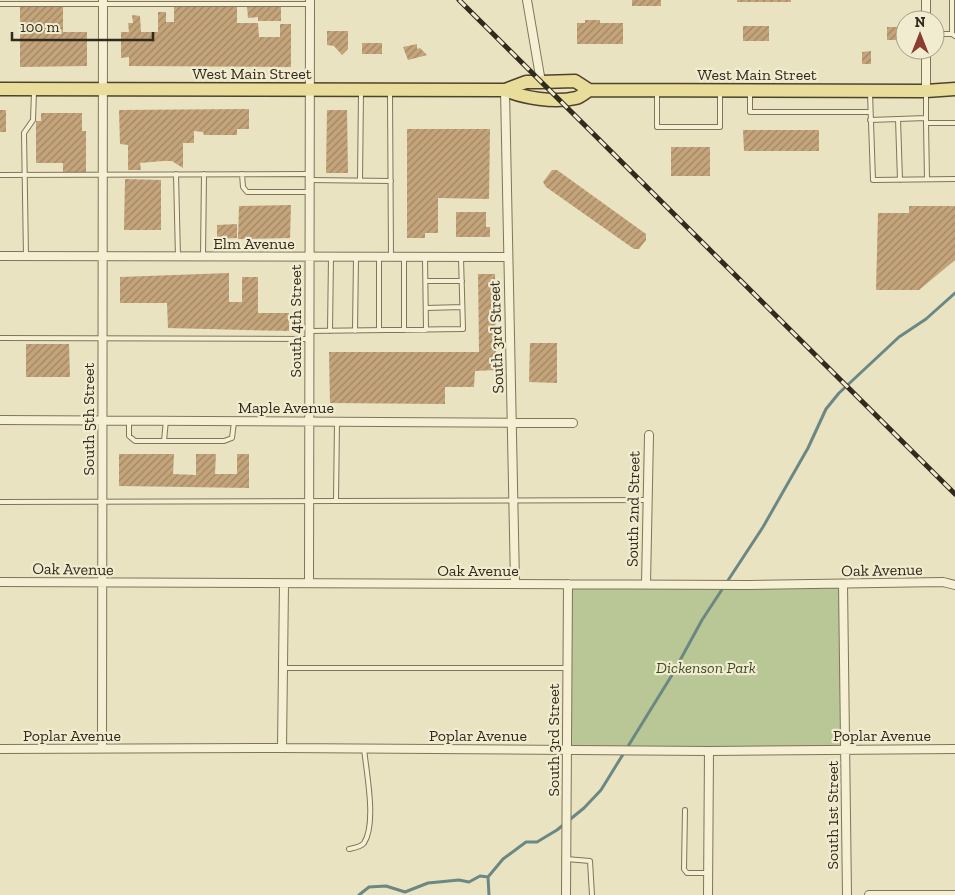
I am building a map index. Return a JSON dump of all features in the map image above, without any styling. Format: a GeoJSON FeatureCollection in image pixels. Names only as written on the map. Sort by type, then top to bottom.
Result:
{"type":"FeatureCollection","features":[{"type":"Feature","properties":{"kind":"main road","name":"West Main Street"},"geometry":{"type":"LineString","coordinates":[[0,89],[505,90],[526,82],[575,81],[589,90],[926,91],[955,89]]}},
{"type":"Feature","properties":{"kind":"main road","name":"West Main Street"},"geometry":{"type":"LineString","coordinates":[[505,90],[525,98],[577,98],[589,90]]}},
{"type":"Feature","properties":{"kind":"main road","name":"West Main Street"},"geometry":{"type":"LineString","coordinates":[[926,91],[955,96]]}},
{"type":"Feature","properties":{"kind":"street"},"geometry":{"type":"LineString","coordinates":[[527,0],[541,82]]}},
{"type":"Feature","properties":{"kind":"street","name":"South 5th Street"},"geometry":{"type":"LineString","coordinates":[[102,748],[103,2]]}},
{"type":"Feature","properties":{"kind":"street","name":"South 4th Street"},"geometry":{"type":"LineString","coordinates":[[309,583],[308,90],[310,2]]}},
{"type":"Feature","properties":{"kind":"street"},"geometry":{"type":"LineString","coordinates":[[926,60],[926,91]]}},
{"type":"Feature","properties":{"kind":"street","name":"South 3rd Street"},"geometry":{"type":"LineString","coordinates":[[505,90],[515,584]]}},
{"type":"Feature","properties":{"kind":"street","name":"Elm Avenue"},"geometry":{"type":"LineString","coordinates":[[0,256],[507,257]]}},
{"type":"Feature","properties":{"kind":"street","name":"Maple Avenue"},"geometry":{"type":"LineString","coordinates":[[0,420],[573,423]]}},
{"type":"Feature","properties":{"kind":"street","name":"South 2nd Street"},"geometry":{"type":"LineString","coordinates":[[646,584],[649,435]]}},
{"type":"Feature","properties":{"kind":"street","name":"Oak Avenue"},"geometry":{"type":"LineString","coordinates":[[0,582],[704,585],[944,582],[955,585]]}},
{"type":"Feature","properties":{"kind":"street"},"geometry":{"type":"LineString","coordinates":[[282,748],[284,584]]}},
{"type":"Feature","properties":{"kind":"street","name":"South 3rd Street"},"geometry":{"type":"LineString","coordinates":[[566,895],[568,584]]}},
{"type":"Feature","properties":{"kind":"street","name":"South 1st Street"},"geometry":{"type":"LineString","coordinates":[[843,584],[847,895]]}},
{"type":"Feature","properties":{"kind":"street","name":"Poplar Avenue"},"geometry":{"type":"LineString","coordinates":[[0,749],[364,748],[709,751],[955,748]]}},
{"type":"Feature","properties":{"kind":"street"},"geometry":{"type":"LineString","coordinates":[[708,895],[709,751]]}},
{"type":"Feature","properties":{"kind":"street"},"geometry":{"type":"LineString","coordinates":[[869,895],[955,895]]}},
{"type":"Feature","properties":{"kind":"lane"},"geometry":{"type":"LineString","coordinates":[[952,0],[953,35]]}},
{"type":"Feature","properties":{"kind":"lane"},"geometry":{"type":"LineString","coordinates":[[0,4],[310,2]]}},
{"type":"Feature","properties":{"kind":"lane"},"geometry":{"type":"LineString","coordinates":[[26,256],[24,133],[34,120],[34,89]]}},
{"type":"Feature","properties":{"kind":"lane"},"geometry":{"type":"LineString","coordinates":[[360,180],[361,90]]}},
{"type":"Feature","properties":{"kind":"lane"},"geometry":{"type":"LineString","coordinates":[[390,90],[391,257]]}},
{"type":"Feature","properties":{"kind":"lane"},"geometry":{"type":"LineString","coordinates":[[657,90],[657,127],[720,127],[720,90]]}},
{"type":"Feature","properties":{"kind":"lane"},"geometry":{"type":"LineString","coordinates":[[750,91],[750,112],[870,112]]}},
{"type":"Feature","properties":{"kind":"lane"},"geometry":{"type":"LineString","coordinates":[[870,91],[873,180],[955,179]]}},
{"type":"Feature","properties":{"kind":"lane"},"geometry":{"type":"LineString","coordinates":[[926,91],[927,180]]}},
{"type":"Feature","properties":{"kind":"lane"},"geometry":{"type":"LineString","coordinates":[[870,120],[898,119],[955,123]]}},
{"type":"Feature","properties":{"kind":"lane"},"geometry":{"type":"LineString","coordinates":[[898,119],[900,180]]}},
{"type":"Feature","properties":{"kind":"lane"},"geometry":{"type":"LineString","coordinates":[[176,174],[178,256]]}},
{"type":"Feature","properties":{"kind":"lane"},"geometry":{"type":"LineString","coordinates":[[203,256],[204,174]]}},
{"type":"Feature","properties":{"kind":"lane"},"geometry":{"type":"LineString","coordinates":[[0,175],[242,174],[391,180]]}},
{"type":"Feature","properties":{"kind":"lane"},"geometry":{"type":"LineString","coordinates":[[242,174],[243,187],[247,192],[309,192]]}},
{"type":"Feature","properties":{"kind":"lane"},"geometry":{"type":"LineString","coordinates":[[330,331],[331,257]]}},
{"type":"Feature","properties":{"kind":"lane"},"geometry":{"type":"LineString","coordinates":[[356,257],[356,331]]}},
{"type":"Feature","properties":{"kind":"lane"},"geometry":{"type":"LineString","coordinates":[[379,257],[379,330]]}},
{"type":"Feature","properties":{"kind":"lane"},"geometry":{"type":"LineString","coordinates":[[404,257],[404,330]]}},
{"type":"Feature","properties":{"kind":"lane"},"geometry":{"type":"LineString","coordinates":[[425,257],[426,330]]}},
{"type":"Feature","properties":{"kind":"lane"},"geometry":{"type":"LineString","coordinates":[[0,338],[102,339],[309,335],[330,331],[463,329],[461,257]]}},
{"type":"Feature","properties":{"kind":"lane"},"geometry":{"type":"LineString","coordinates":[[426,281],[462,281]]}},
{"type":"Feature","properties":{"kind":"lane"},"geometry":{"type":"LineString","coordinates":[[426,308],[462,307]]}},
{"type":"Feature","properties":{"kind":"lane"},"geometry":{"type":"LineString","coordinates":[[129,420],[128,436],[135,441],[224,441],[232,438],[234,421]]}},
{"type":"Feature","properties":{"kind":"lane"},"geometry":{"type":"LineString","coordinates":[[164,441],[166,420]]}},
{"type":"Feature","properties":{"kind":"lane"},"geometry":{"type":"LineString","coordinates":[[336,501],[337,421]]}},
{"type":"Feature","properties":{"kind":"lane"},"geometry":{"type":"LineString","coordinates":[[0,502],[647,500]]}},
{"type":"Feature","properties":{"kind":"lane"},"geometry":{"type":"LineString","coordinates":[[283,668],[567,668]]}},
{"type":"Feature","properties":{"kind":"lane"},"geometry":{"type":"LineString","coordinates":[[349,849],[364,842],[368,828],[371,797],[366,776],[364,748]]}},
{"type":"Feature","properties":{"kind":"lane"},"geometry":{"type":"LineString","coordinates":[[685,810],[684,869],[687,873],[708,873]]}},
{"type":"Feature","properties":{"kind":"lane"},"geometry":{"type":"LineString","coordinates":[[566,855],[590,860],[592,895]]}},
{"type":"Feature","properties":{"kind":"green space","name":"Dickenson Park"},"geometry":{"type":"Polygon","coordinates":[[[568,584],[843,584],[846,748],[566,749],[568,584]]]}},
{"type":"Feature","properties":{"kind":"building"},"geometry":{"type":"Polygon","coordinates":[[[632,0],[661,0],[661,6],[632,6],[632,0]]]}},
{"type":"Feature","properties":{"kind":"building"},"geometry":{"type":"Polygon","coordinates":[[[737,0],[791,0],[791,2],[737,2],[737,0]]]}},
{"type":"Feature","properties":{"kind":"building"},"geometry":{"type":"Polygon","coordinates":[[[174,6],[237,6],[237,23],[258,23],[259,37],[280,37],[280,24],[291,24],[291,67],[129,66],[129,57],[121,58],[121,32],[129,32],[128,23],[133,23],[132,15],[140,16],[141,32],[158,32],[158,12],[166,12],[166,22],[174,22],[174,6]]]}},
{"type":"Feature","properties":{"kind":"building"},"geometry":{"type":"Polygon","coordinates":[[[247,6],[281,6],[281,21],[258,21],[258,17],[248,18],[247,6]]]}},
{"type":"Feature","properties":{"kind":"building"},"geometry":{"type":"Polygon","coordinates":[[[20,7],[63,7],[63,32],[87,32],[87,66],[20,67],[20,7]]]}},
{"type":"Feature","properties":{"kind":"building"},"geometry":{"type":"Polygon","coordinates":[[[585,20],[600,20],[600,23],[623,23],[623,44],[577,44],[577,23],[585,23],[585,20]]]}},
{"type":"Feature","properties":{"kind":"building"},"geometry":{"type":"Polygon","coordinates":[[[743,26],[769,26],[769,41],[743,41],[743,26]]]}},
{"type":"Feature","properties":{"kind":"building"},"geometry":{"type":"Polygon","coordinates":[[[887,27],[895,27],[895,40],[887,40],[887,27]]]}},
{"type":"Feature","properties":{"kind":"building"},"geometry":{"type":"Polygon","coordinates":[[[327,31],[348,31],[348,49],[342,55],[334,46],[327,45],[327,31]]]}},
{"type":"Feature","properties":{"kind":"building"},"geometry":{"type":"Polygon","coordinates":[[[362,43],[382,43],[382,54],[362,54],[362,43]]]}},
{"type":"Feature","properties":{"kind":"building"},"geometry":{"type":"Polygon","coordinates":[[[417,44],[417,49],[420,48],[427,55],[408,60],[403,47],[417,44]]]}},
{"type":"Feature","properties":{"kind":"building"},"geometry":{"type":"Polygon","coordinates":[[[871,51],[871,64],[862,64],[862,52],[871,51]]]}},
{"type":"Feature","properties":{"kind":"building"},"geometry":{"type":"Polygon","coordinates":[[[249,109],[249,129],[237,129],[237,135],[204,135],[203,132],[194,131],[194,143],[183,143],[183,168],[172,161],[163,161],[140,163],[141,170],[128,170],[128,145],[120,144],[119,110],[249,109]]]}},
{"type":"Feature","properties":{"kind":"building"},"geometry":{"type":"Polygon","coordinates":[[[0,110],[6,110],[6,132],[0,132],[0,110]]]}},
{"type":"Feature","properties":{"kind":"building"},"geometry":{"type":"Polygon","coordinates":[[[327,110],[347,110],[348,173],[326,173],[327,110]]]}},
{"type":"Feature","properties":{"kind":"building"},"geometry":{"type":"Polygon","coordinates":[[[41,113],[82,113],[82,131],[86,131],[86,172],[63,172],[63,163],[36,163],[36,121],[41,121],[41,113]]]}},
{"type":"Feature","properties":{"kind":"building"},"geometry":{"type":"Polygon","coordinates":[[[407,129],[490,129],[489,199],[438,198],[438,233],[425,233],[425,238],[407,238],[407,129]]]}},
{"type":"Feature","properties":{"kind":"building"},"geometry":{"type":"Polygon","coordinates":[[[743,130],[819,130],[819,151],[744,151],[743,130]]]}},
{"type":"Feature","properties":{"kind":"building"},"geometry":{"type":"Polygon","coordinates":[[[671,147],[710,147],[710,176],[671,176],[671,147]]]}},
{"type":"Feature","properties":{"kind":"building"},"geometry":{"type":"Polygon","coordinates":[[[552,170],[557,170],[646,234],[646,240],[639,249],[634,249],[546,187],[543,182],[552,170]]]}},
{"type":"Feature","properties":{"kind":"building"},"geometry":{"type":"Polygon","coordinates":[[[125,179],[161,180],[161,230],[124,230],[125,179]]]}},
{"type":"Feature","properties":{"kind":"building"},"geometry":{"type":"Polygon","coordinates":[[[291,205],[290,238],[238,239],[239,206],[291,205]]]}},
{"type":"Feature","properties":{"kind":"building"},"geometry":{"type":"Polygon","coordinates":[[[909,206],[955,206],[955,260],[919,290],[876,290],[878,213],[909,213],[909,206]]]}},
{"type":"Feature","properties":{"kind":"building"},"geometry":{"type":"Polygon","coordinates":[[[456,212],[486,212],[486,227],[490,227],[490,237],[456,237],[456,212]]]}},
{"type":"Feature","properties":{"kind":"building"},"geometry":{"type":"Polygon","coordinates":[[[237,224],[237,238],[217,239],[217,225],[237,224]]]}},
{"type":"Feature","properties":{"kind":"building"},"geometry":{"type":"Polygon","coordinates":[[[229,273],[229,302],[242,302],[242,277],[258,277],[258,313],[289,313],[289,331],[168,328],[167,303],[120,303],[120,277],[229,273]]]}},
{"type":"Feature","properties":{"kind":"building"},"geometry":{"type":"Polygon","coordinates":[[[478,274],[495,274],[496,370],[475,371],[474,387],[445,387],[445,404],[330,403],[329,352],[479,352],[478,274]]]}},
{"type":"Feature","properties":{"kind":"building"},"geometry":{"type":"Polygon","coordinates":[[[530,343],[557,343],[557,383],[529,382],[530,343]]]}},
{"type":"Feature","properties":{"kind":"building"},"geometry":{"type":"Polygon","coordinates":[[[26,344],[69,344],[70,377],[26,377],[26,344]]]}},
{"type":"Feature","properties":{"kind":"building"},"geometry":{"type":"Polygon","coordinates":[[[119,454],[174,454],[173,474],[196,475],[196,454],[216,454],[215,474],[237,474],[237,454],[249,454],[249,488],[119,486],[119,454]]]}},
{"type":"Feature","properties":{"kind":"waterway"},"geometry":{"type":"LineString","coordinates":[[489,895],[488,877],[503,859],[526,842],[537,842],[557,830],[584,808],[601,790],[672,675],[702,620],[763,527],[808,448],[826,409],[839,393],[899,337],[926,319],[955,293]]}},
{"type":"Feature","properties":{"kind":"waterway"},"geometry":{"type":"LineString","coordinates":[[359,895],[369,887],[386,886],[405,892],[428,883],[459,880],[469,882],[480,876],[488,877]]}},
{"type":"Feature","properties":{"kind":"railway"},"geometry":{"type":"LineString","coordinates":[[459,0],[955,494]]}}]}
